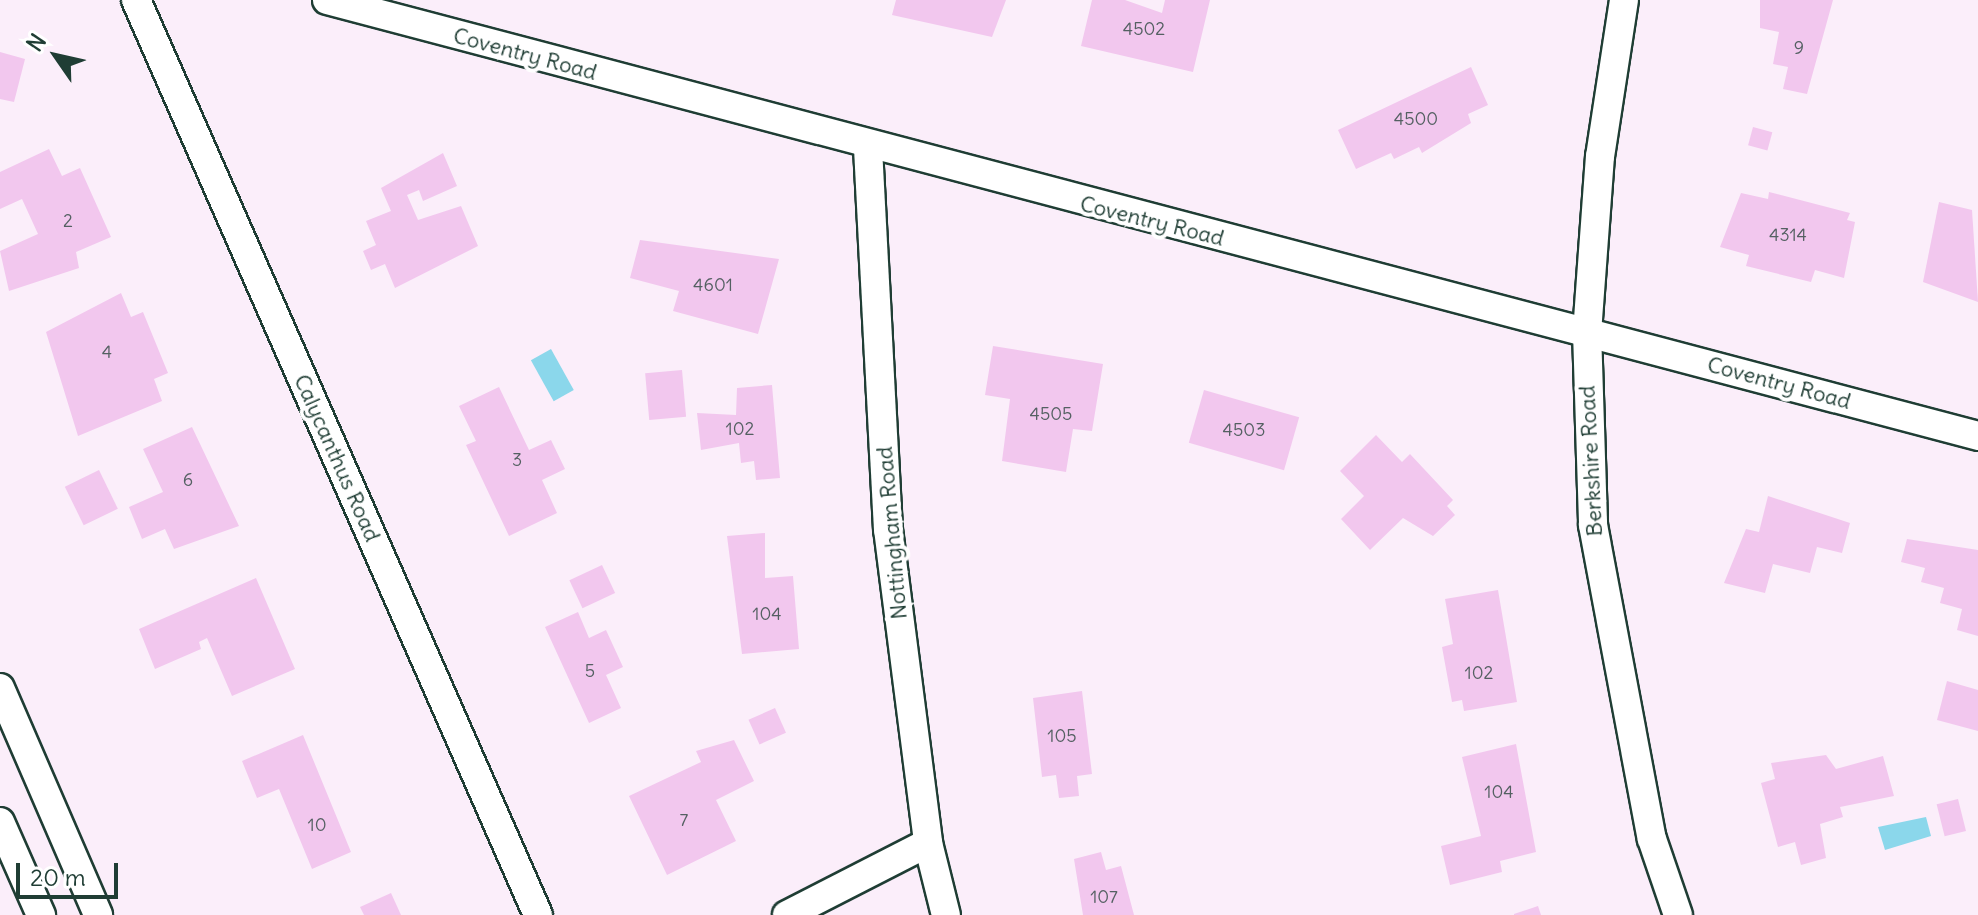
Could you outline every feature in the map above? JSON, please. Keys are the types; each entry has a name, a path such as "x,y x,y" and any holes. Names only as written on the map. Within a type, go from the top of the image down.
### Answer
{"street":[{"name":"Calycanthus Road","path":"136,0 538,915"},
{"name":"Coventry Road","path":"327,0 868,148 1587,331 1978,436"},
{"name":"Berkshire Road","path":"1624,0 1600,156 1587,331 1598,574 1652,839 1678,915"},
{"name":"Nottingham Road","path":"868,148 888,529 928,843 946,915"},
{"path":"0,688 98,915"},
{"path":"2,834 41,915"},
{"path":"787,915 928,843"}],"water":[{"path":"551,349 574,390 554,401 531,360"},
{"path":"1926,817 1931,836 1885,850 1878,827"}],"building":[{"path":"896,0 1006,0 992,37 892,15"},
{"path":"1092,0 1125,0 1162,13 1165,0 1210,0 1193,72 1081,46"},
{"path":"1760,0 1833,0 1807,94 1783,89 1788,67 1773,64 1779,32 1760,28"},
{"path":"0,52 25,59 14,102 0,99"},
{"path":"1471,67 1488,105 1468,114 1471,123 1422,153 1419,147 1394,159 1391,153 1356,169 1338,130"},
{"path":"1753,127 1772,132 1767,151 1748,145"},
{"path":"49,149 62,176 80,168 111,237 76,252 79,268 9,291 0,251 38,234 22,199 0,209 0,172"},
{"path":"443,153 457,186 423,201 419,190 407,195 418,220 461,206 478,246 395,288 385,264 371,270 363,251 376,245 366,221 391,211 381,188"},
{"path":"1769,192 1850,213 1847,220 1855,222 1844,278 1815,270 1811,282 1746,266 1749,255 1720,247 1741,193 1768,199"},
{"path":"1939,202 1972,210 1978,302 1923,282"},
{"path":"640,240 779,259 758,334 673,311 679,291 630,278"},
{"path":"121,293 131,317 143,312 168,373 154,379 162,401 78,436 46,332"},
{"path":"993,346 1103,364 1092,431 1073,429 1066,472 1002,461 1010,399 985,395"},
{"path":"682,370 686,417 649,420 645,373"},
{"path":"772,385 780,478 756,480 754,461 741,463 739,443 701,450 697,413 736,415 737,388"},
{"path":"499,387 529,450 551,440 565,469 542,480 557,513 509,536 466,445 476,441 459,406"},
{"path":"1204,390 1299,417 1284,470 1189,443"},
{"path":"192,427 239,526 174,549 165,529 142,539 129,507 163,492 143,449"},
{"path":"1376,435 1402,462 1410,454 1453,500 1447,506 1455,515 1433,536 1403,518 1370,550 1341,519 1364,496 1340,471"},
{"path":"99,470 118,509 84,525 65,487"},
{"path":"1768,496 1850,523 1842,553 1817,547 1810,573 1773,564 1765,593 1724,583 1746,529 1759,532"},
{"path":"765,533 765,578 793,576 799,649 742,654 727,536"},
{"path":"1907,539 1978,550 1978,636 1957,630 1962,609 1940,603 1944,588 1921,582 1925,568 1901,562"},
{"path":"602,565 615,593 582,608 569,580"},
{"path":"256,578 295,669 232,696 207,638 199,642 201,649 155,669 139,629"},
{"path":"1498,590 1517,702 1464,711 1462,700 1452,702 1442,647 1453,644 1445,599"},
{"path":"578,612 589,638 606,630 623,667 606,675 621,708 589,723 545,627"},
{"path":"1947,681 1978,690 1978,731 1937,720"},
{"path":"1082,691 1092,774 1077,776 1079,796 1059,798 1056,775 1042,777 1033,698"},
{"path":"775,708 786,733 759,744 749,720"},
{"path":"303,735 351,852 312,869 279,789 257,798 242,761"},
{"path":"734,740 754,781 716,800 736,841 667,875 629,796 701,762 696,751"},
{"path":"1516,744 1536,852 1500,861 1502,872 1450,885 1441,846 1481,836 1462,757"},
{"path":"1826,755 1836,769 1883,756 1894,796 1840,807 1843,817 1820,824 1826,858 1801,865 1795,842 1778,847 1761,783 1775,779 1771,763"},
{"path":"1958,799 1966,831 1945,836 1937,804"},
{"path":"1101,852 1106,870 1121,866 1134,915 1083,915 1074,859"},
{"path":"391,893 401,915 364,915 360,907"},
{"path":"1538,906 1541,915 1514,915 1514,914"}]}
